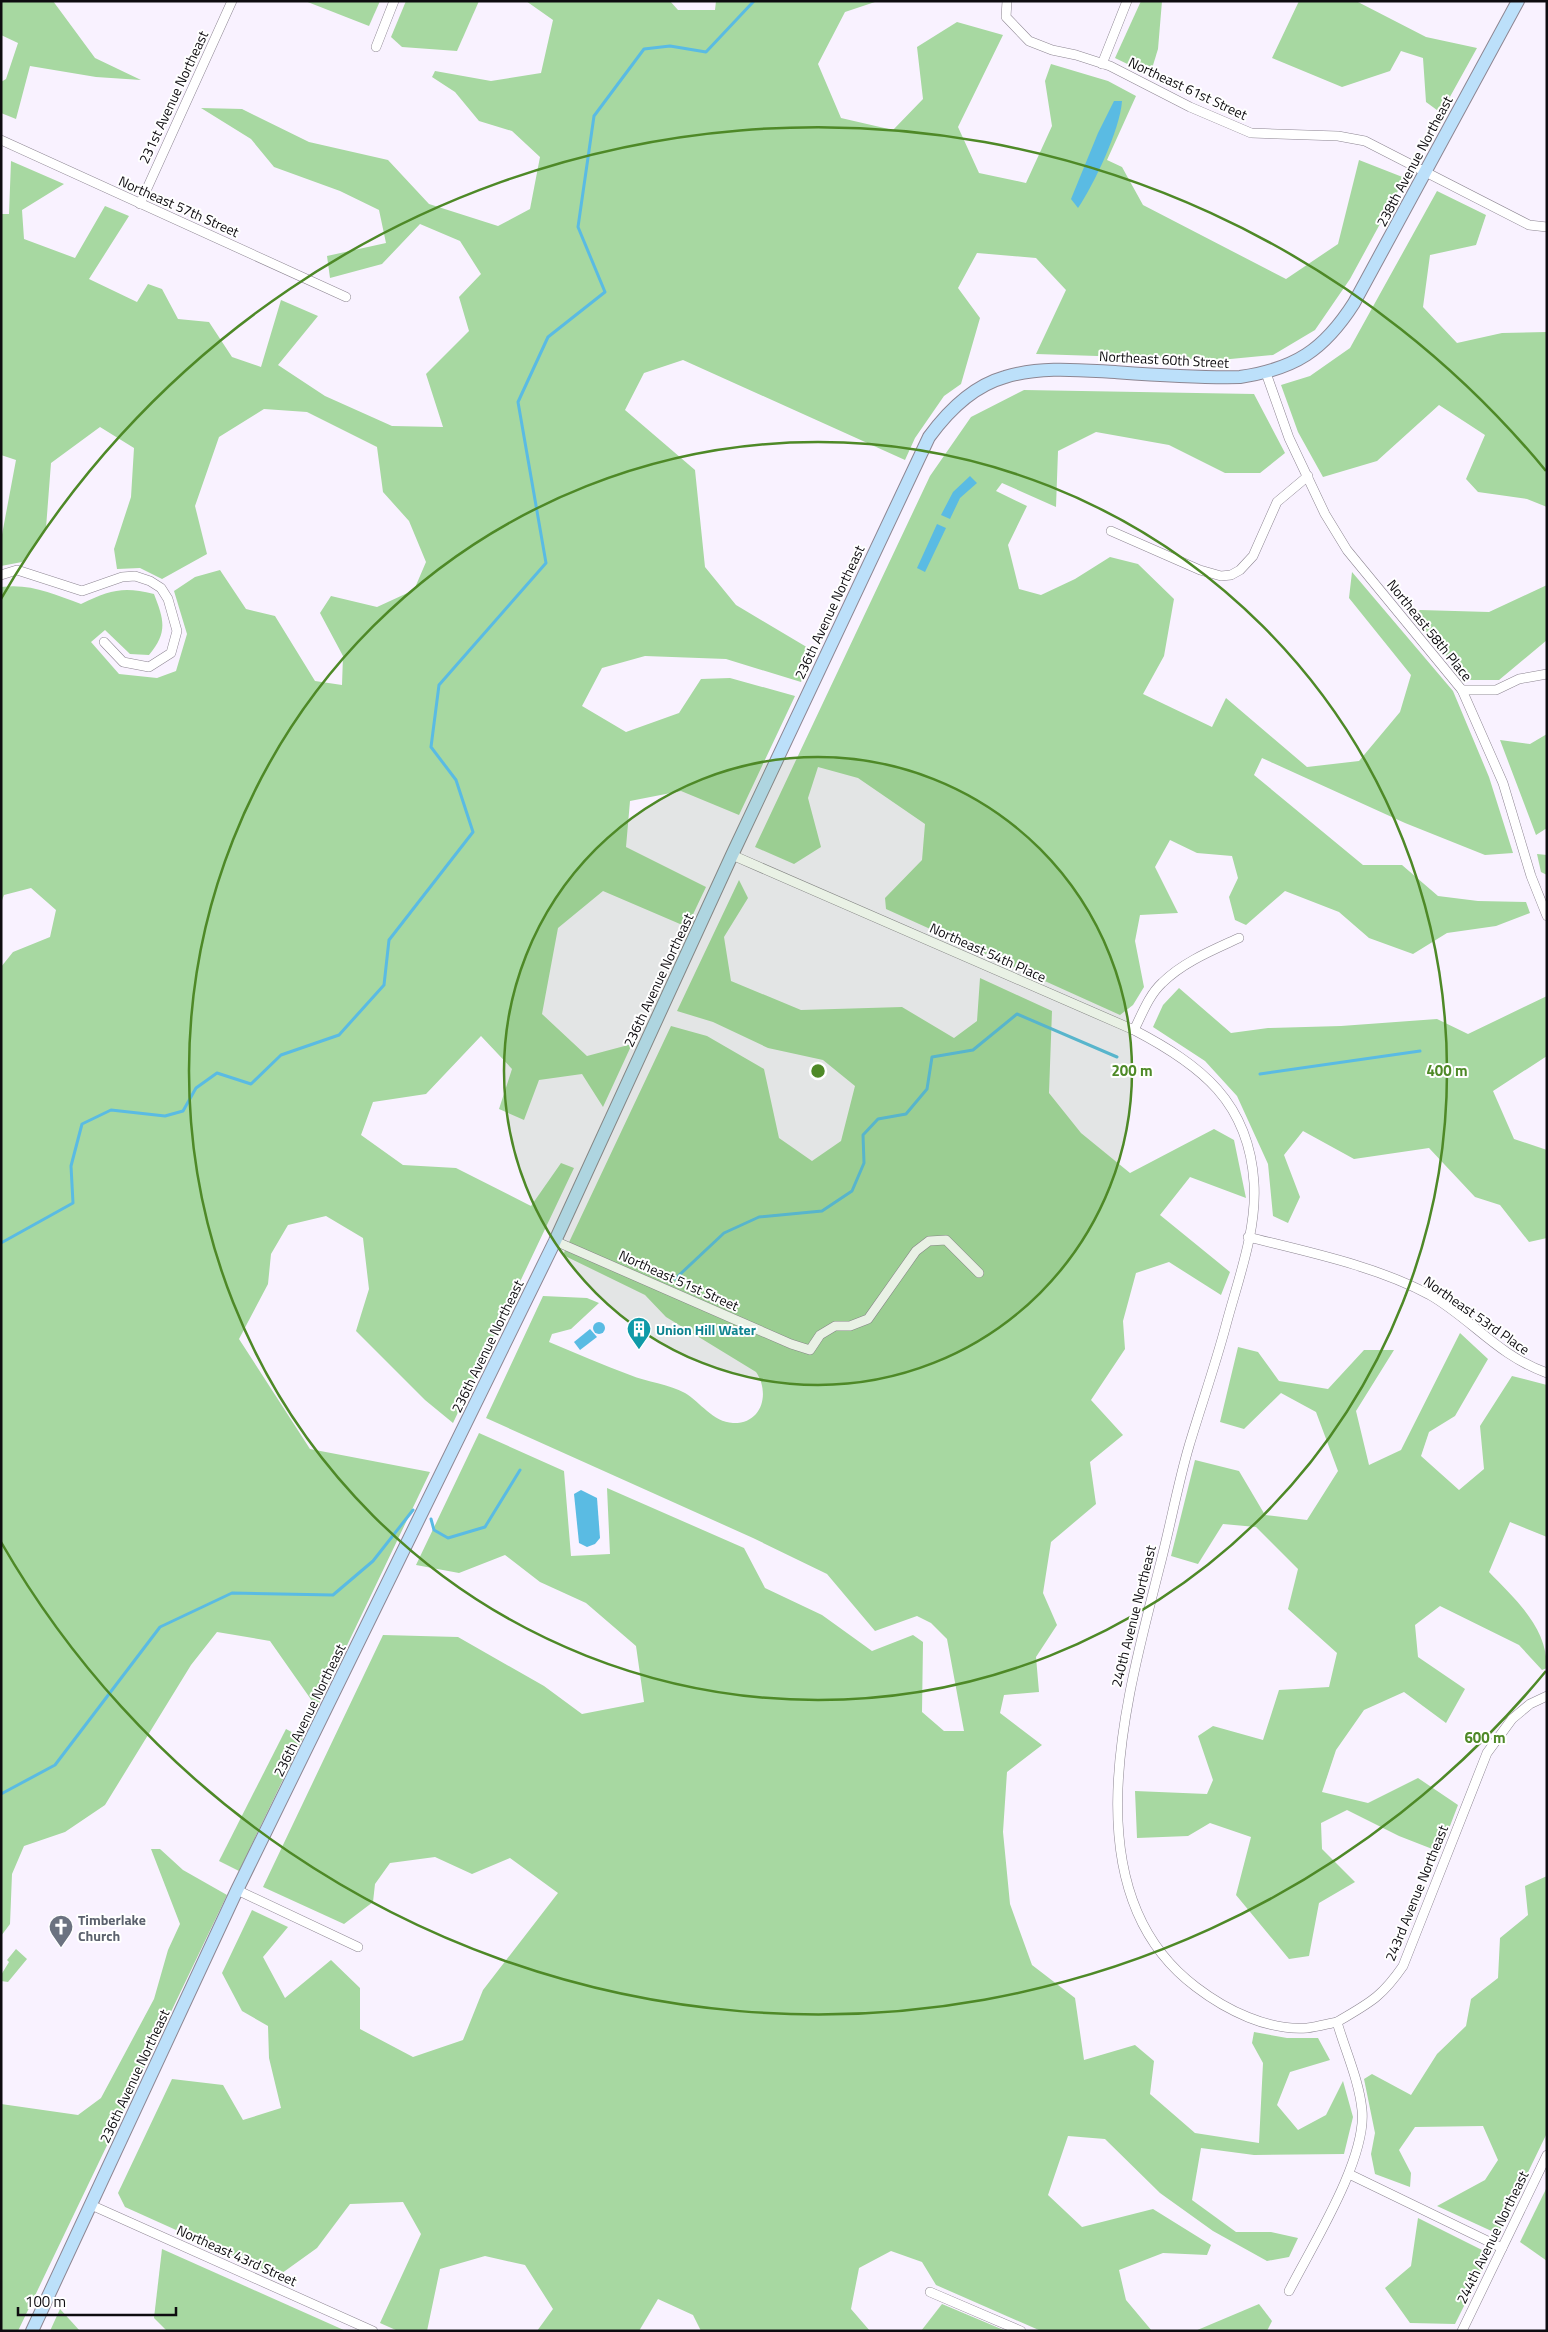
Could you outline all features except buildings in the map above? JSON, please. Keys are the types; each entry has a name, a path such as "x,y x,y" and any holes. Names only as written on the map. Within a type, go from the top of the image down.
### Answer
{"street":[{"name":"231st Avenue Northeast","path":"140,204 232,1"},
{"path":"376,47 394,1"},
{"name":"Northeast 61st Street","path":"1007,1 1006,17 1029,41 1052,50 1076,54 1102,64 1190,107 1251,133 1338,136 1366,141 1528,225 1547,227"},
{"path":"1102,64 1128,1"},
{"name":"238th Avenue Northeast","path":"1334,332 1354,303 1518,1"},
{"name":"Northeast 57th Street","path":"1,140 346,297"},
{"name":"Northeast 60th Street","path":"982,387 1003,377 1040,371 1074,370 1214,377 1240,377 1266,373 1304,358 1334,332"},
{"name":"Northeast 58th Place","path":"1266,373 1280,414 1325,514 1347,550 1462,690 1503,783 1531,876 1547,916"},
{"name":"236th Avenue Northeast","path":"32,2331 237,1890 555,1241 732,855 920,455 939,424 957,405 982,387"},
{"path":"1111,531 1200,570 1221,576 1231,575 1240,570 1253,556 1277,502 1308,476"},
{"path":"1,575 17,570 82,591 122,577 135,576 150,581 161,588 168,599 177,631 171,653 149,668 123,662 104,642"},
{"path":"1462,690 1496,690 1519,679 1547,674"},
{"name":"Northeast 54th Place","path":"732,855 1134,1030 1169,1048 1196,1067 1222,1093"},
{"path":"1134,1030 1147,1004 1162,983 1199,957 1239,938"},
{"name":"240th Avenue Northeast","path":"1222,1093 1237,1118 1249,1154 1254,1183 1253,1211 1215,1365 1189,1448 1132,1676 1122,1730 1118,1818 1124,1869 1135,1911 1147,1937 1161,1955 1188,1981 1231,2010 1264,2022 1287,2027 1307,2028 1337,2022"},
{"name":"Northeast 53rd Place","path":"1248,1237 1396,1279 1431,1296 1508,1355 1526,1366 1547,1373"},
{"name":"Northeast 51st Street","path":"555,1241 791,1344 810,1350 820,1335 835,1326 850,1326 868,1319 916,1251 929,1241 946,1240 979,1273"},
{"name":"243rd Avenue Northeast","path":"1337,2022 1375,2000 1390,1985 1403,1966 1487,1753 1512,1719 1530,1704 1547,1696"},
{"path":"237,1890 358,1947"},
{"path":"1289,2291 1349,2174 1360,2145 1362,2109 1337,2022"},
{"name":"244th Avenue Northeast","path":"1462,2331 1547,2155"},
{"path":"1349,2174 1502,2248"},
{"name":"Northeast 43rd Street","path":"91,2205 373,2331"},
{"path":"930,2292 1021,2331"}],"green space":[{"path":"1,1 53,1 95,58 141,80 96,77 30,66 16,119 1,113 1,82 6,79 18,43 1,35"},
{"path":"305,1 380,1 369,26"},
{"path":"406,1 479,1 457,51 402,47 391,37"},
{"path":"526,1 670,1 678,10 715,10 716,1 878,1 845,12 818,64 841,118 893,130 923,99 917,47 957,22 1003,35 958,127 979,173 1026,183 1052,126 1045,81 1051,64 1108,81 1136,96 1107,160 1122,167 1143,205 1286,279 1338,244 1359,160 1405,178 1350,279 1315,330 1273,355 1220,360 1036,354 1066,290 1036,258 977,253 958,288 980,318 961,384 944,396 915,438 905,460 683,360 644,373 625,410 695,470 705,567 736,605 815,652 801,682 726,659 645,656 602,668 582,706 626,732 679,713 701,679 730,678 795,696 739,815 681,791 630,801 626,847 706,887 687,927 603,891 558,928 542,1014 587,1056 632,1044 603,1107 582,1074 539,1080 524,1120 499,1109 512,1069 481,1036 426,1094 373,1102 361,1135 403,1165 456,1168 531,1206 561,1163 574,1168 453,1423 425,1400 356,1331 369,1289 363,1238 326,1216 288,1225 271,1254 268,1284 239,1339 310,1449 430,1472 317,1708 270,1641 217,1632 191,1665 105,1805 65,1832 24,1846 12,1874 10,1924 1,1936 1,967 13,952 50,937 56,910 31,888 4,895 1,903 1,587 32,588 81,604 100,595 117,591 134,590 154,594 162,619 162,632 149,655 130,654 105,630 91,642 119,674 157,678 176,671 187,634 174,591 195,577 220,570 246,609 275,616 315,681 342,685 343,656 320,613 331,596 377,607 414,590 426,562 409,521 383,492 377,447 307,412 264,409 219,437 195,506 207,554 162,579 140,568 117,569 114,549 131,497 134,448 100,427 51,463 46,528 22,562 1,566 1,540 16,460 1,455 1,214 9,214 11,161 64,184 22,210 24,239 75,258 105,206 129,216 89,279 137,302 148,284 162,289 178,319 209,322 232,357 261,367 281,300 318,316 278,365 325,396 392,426 443,427 426,374 469,331 459,297 481,274 460,241 420,224 382,264 330,278 327,256 386,243 379,210 340,191 274,167 251,139 201,108 242,109 309,142 388,160 429,204 498,226 530,209 540,157 512,131 479,121 455,92 432,77 435,71 491,81 541,73 553,20"},
{"path":"1141,1 1162,1 1158,49 1150,75 1115,58"},
{"path":"1299,1 1356,1 1426,37 1477,48 1441,113 1426,102 1423,58 1401,51 1390,71 1342,87 1272,58"},
{"path":"1437,191 1486,215 1476,245 1430,255 1423,307 1457,343 1502,333 1547,332 1547,507 1527,499 1478,492 1466,479 1485,435 1439,405 1377,461 1323,477 1298,432 1281,385 1310,376 1350,348"},
{"path":"1024,390 1254,394 1285,453 1260,473 1225,473 1169,445 1096,432 1058,451 1056,507 1002,483 996,491 1027,506 1008,545 1019,589 1041,595 1075,579 1110,557 1138,564 1174,599 1164,656 1143,694 1212,727 1226,698 1307,767 1359,761 1400,712 1411,675 1349,598 1352,572 1453,691 1489,777 1513,853 1485,855 1405,823 1262,758 1254,775 1363,865 1402,865 1438,896 1478,901 1526,902 1530,913 1496,926 1447,933 1413,954 1369,938 1339,912 1285,891 1246,925 1235,920 1229,897 1238,878 1232,856 1197,853 1170,840 1155,867 1178,913 1140,915 1135,941 1144,987 1133,1005 1120,1015 886,909 885,898 922,860 925,824 858,778 818,767 808,798 821,847 794,864 755,847 930,476 971,417"},
{"path":"1547,585 1547,640 1499,680 1467,680 1412,616 1420,610 1489,612"},
{"path":"1547,734 1547,828 1536,835 1500,740 1530,744"},
{"path":"1537,854 1547,855 1547,875 1541,872"},
{"path":"739,880 748,898 724,937 731,981 801,1010 902,1007 954,1038 977,1021 980,978 1052,1011 1049,1093 1081,1133 1130,1173 1214,1129 1234,1140 1246,1198 1190,1177 1160,1215 1230,1272 1221,1295 1169,1262 1136,1273 1123,1321 1125,1349 1091,1400 1123,1435 1090,1462 1096,1504 1051,1542 1043,1593 1057,1625 1036,1657 1039,1692 1004,1695 1000,1713 1042,1745 1007,1772 1003,1832 1010,1904 1032,1965 1075,1998 1084,2060 1135,2045 1154,2061 1150,2094 1195,2133 1259,2143 1263,2063 1252,2043 1254,2032 1287,2038 1318,2038 1330,2060 1290,2072 1277,2105 1298,2130 1326,2115 1343,2081 1353,2117 1344,2154 1254,2155 1201,2148 1192,2200 1236,2232 1271,2232 1298,2238 1289,2257 1267,2261 1213,2231 1160,2193 1105,2139 1068,2136 1048,2195 1082,2227 1153,2209 1211,2245 1207,2255 1163,2253 1119,2270 1126,2300 1152,2331 1041,2331 936,2285 922,2262 891,2251 859,2268 851,2309 870,2331 701,2331 693,2315 658,2299 639,2331 537,2331 553,2309 525,2265 485,2256 440,2269 427,2331 398,2331 380,2323 421,2234 403,2202 350,2204 317,2248 278,2276 125,2207 118,2193 172,2079 223,2085 243,2120 281,2108 269,2058 268,2026 242,2011 222,1973 252,1910 288,1927 263,1957 285,1998 331,1960 360,1988 360,2029 413,2057 463,2040 483,1990 558,1893 510,1858 472,1874 435,1857 390,1863 375,1884 373,1902 344,1924 263,1887 383,1635 458,1637 544,1686 582,1714 644,1702 636,1646 586,1603 540,1582 505,1555 459,1573 416,1565 479,1433 564,1471 571,1556 610,1554 607,1488 744,1548 765,1588 822,1615 872,1651 913,1635 923,1642 922,1712 944,1731 964,1731 947,1639 931,1623 917,1616 875,1631 827,1574 753,1538 486,1418 543,1296 587,1298 599,1303 571,1329 552,1334 549,1342 630,1375 679,1390 713,1415 726,1422 743,1422 757,1413 761,1405 763,1389 756,1372 666,1317 645,1295 563,1255 671,1026 707,1036 764,1069 779,1138 812,1161 841,1141 855,1086 823,1060 768,1048 713,1022 677,1011"},
{"path":"1179,988 1231,1033 1268,1028 1341,1026 1437,1019 1468,1034 1547,996 1547,1056 1493,1091 1514,1139 1547,1150 1547,1238 1529,1242 1500,1205 1475,1197 1429,1148 1354,1159 1303,1131 1284,1155 1300,1197 1288,1223 1273,1216 1268,1164 1237,1096 1205,1061 1153,1027 1163,1005"},
{"path":"1460,1333 1488,1359 1455,1416 1429,1432 1421,1456 1459,1490 1484,1469 1480,1426 1512,1376 1547,1385 1547,1537 1510,1522 1489,1572 1519,1604 1536,1627 1546,1653 1547,1668 1542,1670 1519,1645 1440,1606 1415,1625 1418,1657 1465,1689 1446,1723 1404,1692 1364,1710 1336,1750 1322,1792 1368,1803 1418,1778 1458,1805 1440,1852 1399,1836 1347,1810 1321,1823 1322,1849 1355,1882 1319,1903 1309,1956 1289,1959 1236,1895 1251,1837 1210,1823 1188,1836 1137,1838 1135,1791 1207,1794 1213,1780 1198,1736 1213,1726 1263,1740 1279,1690 1329,1687 1337,1653 1288,1609 1298,1569 1256,1527 1223,1524 1198,1564 1171,1556 1195,1460 1239,1471 1265,1515 1307,1520 1338,1471 1316,1412 1281,1393 1244,1429 1220,1422 1238,1347 1258,1352 1279,1381 1328,1389 1364,1350 1394,1350 1356,1411 1369,1465 1401,1450"},
{"path":"286,1729 303,1738 239,1871 219,1861"},
{"path":"151,1849 160,1849 183,1870 227,1895 18,2331 1,2331 1,2104 78,2115 101,2098 154,1999 168,1950 180,1924"},
{"path":"1547,1876 1547,2133 1498,2234 1437,2206 1485,2180 1498,2160 1483,2126 1415,2127 1399,2150 1411,2173 1410,2187 1375,2174 1371,2154 1375,2133 1364,2079 1372,2074 1411,2095 1437,2054 1466,2026 1471,1999 1498,1978 1500,1938 1528,1915 1525,1886"},
{"path":"16,1949 27,1959 8,1982 1,1981 1,1975 9,1962 7,1960"},
{"path":"1547,2187 1547,2261 1520,2242"},
{"path":"1418,2218 1490,2254 1455,2324 1410,2323 1385,2288 1411,2266"},
{"path":"162,2249 346,2331 167,2331 154,2318"},
{"path":"942,2304 1006,2331 921,2331"},
{"path":"1259,2304 1272,2321 1267,2331 1195,2331"},
{"path":"60,2309 80,2331 50,2331"}],"water":[{"path":"1114,101 1122,101 1117,127 1098,171 1078,208 1071,199 1098,133"},
{"path":"970,476 977,483 960,498 950,519 941,515 953,492"},
{"path":"937,524 946,528 925,572 917,568"},
{"path":"597,1322 601,1322 605,1328 601,1334 597,1334 593,1330 593,1326"},
{"path":"590,1329 597,1337 580,1350 574,1342"},
{"path":"581,1490 597,1498 600,1538 595,1544 587,1547 579,1543 574,1494"}],"waterway":[{"path":"1,1243 73,1203 71,1166 82,1124 111,1110 165,1116 183,1111 196,1088 217,1073 251,1084 281,1055 339,1035 384,985 389,940 473,832 456,780 431,747 439,685 546,563 518,402 548,337 605,292 578,227 594,116 644,49 670,46 706,52 754,1"},
{"path":"675,1279 724,1233 759,1217 822,1211 852,1191 864,1163 863,1135 878,1119 906,1114 927,1089 932,1057 973,1050 1017,1014 1117,1057"},
{"path":"1260,1074 1420,1051"},
{"path":"431,1519 434,1530 448,1538 485,1527 520,1470"},
{"path":"1,1794 55,1765 160,1627 232,1593 333,1595 373,1561 413,1510"}],"place":[{"name":"Union Hill Water","path":"639,1350"},
{"name":"Timberlake Church","path":"61,1948"}]}
